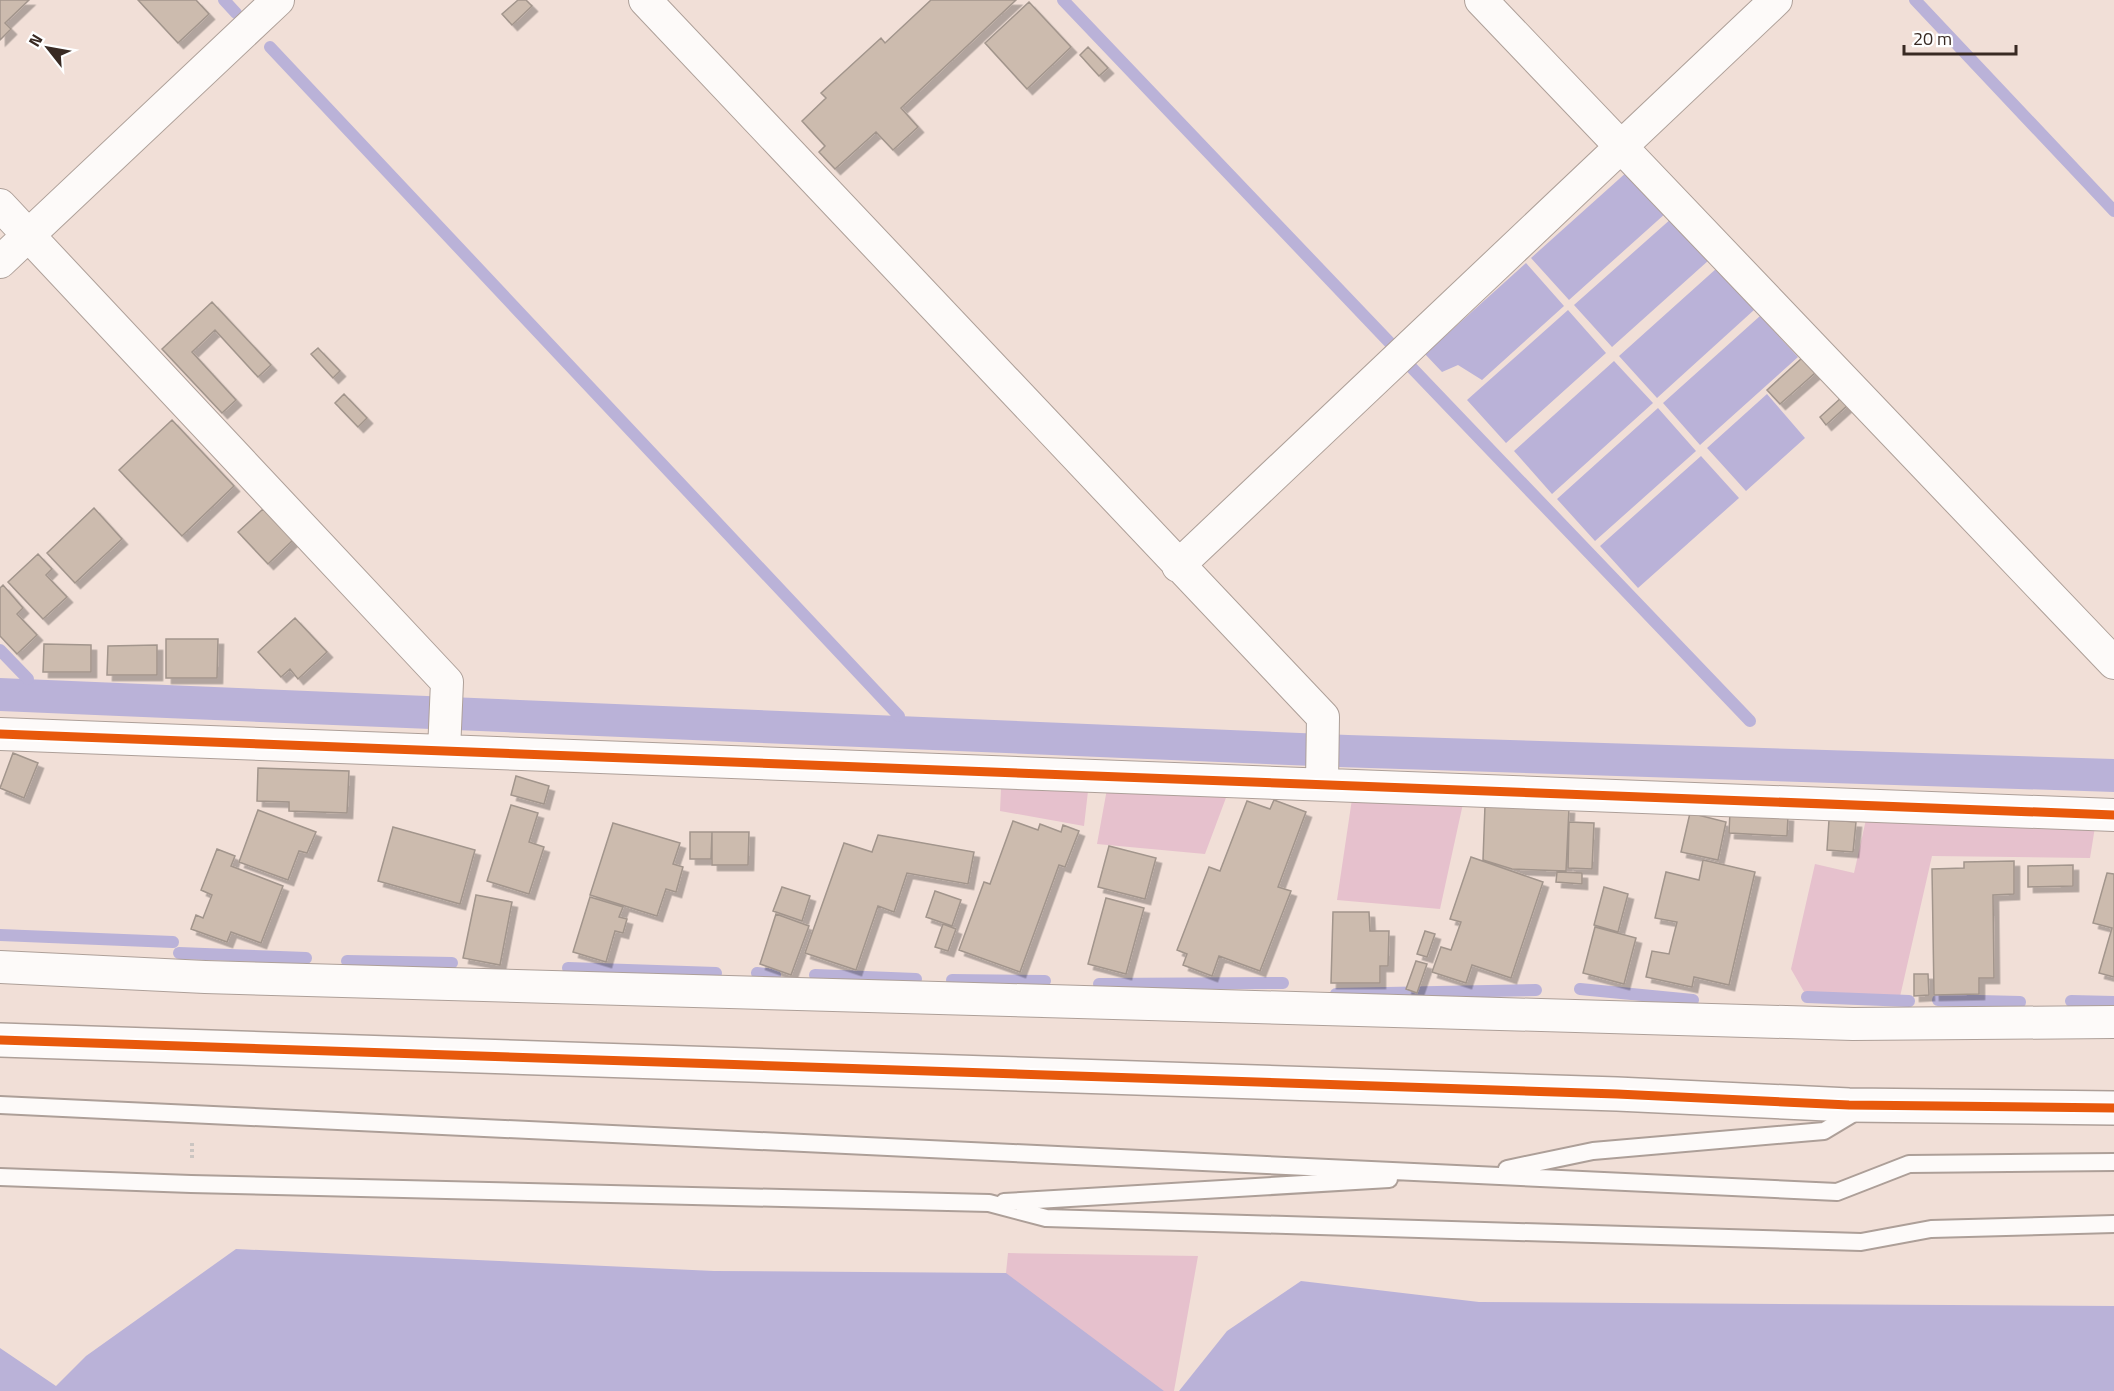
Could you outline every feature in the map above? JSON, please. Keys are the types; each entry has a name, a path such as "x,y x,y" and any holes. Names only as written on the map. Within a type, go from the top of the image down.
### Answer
{"street":[{"path":"0,262 278,0"},
{"path":"645,0 1323,717 1322,777"},
{"path":"1481,0 1622,145 2114,663"},
{"path":"1178,566 1776,0"},
{"path":"0,205 447,682 444,746"},
{"path":"0,734 444,746 1322,777 2114,815"},
{"path":"0,966 216,977 1817,1023 2114,1022"},
{"path":"0,1040 1868,1105 2114,1108"}],"lane":[{"path":"0,1105 1838,1192 1909,1164 2114,1162"},
{"path":"0,1177 191,1184 988,1203 1482,1174 1593,1151 1824,1131 1868,1105"},
{"path":"988,1203 1046,1218 1861,1242 1930,1229 2114,1224"}],"shaded area":[{"path":"1628,171 1666,213 1569,300 1531,258"},
{"path":"1672,218 1709,260 1612,347 1574,305"},
{"path":"1526,263 1564,306 1482,380 1458,365 1442,372 1425,354"},
{"path":"1717,268 1754,310 1657,398 1619,356"},
{"path":"1568,310 1606,353 1506,443 1467,400"},
{"path":"1760,316 1798,357 1700,445 1663,403"},
{"path":"1614,361 1653,403 1552,494 1514,451"},
{"path":"1767,394 1805,438 1746,491 1707,448"},
{"path":"1658,408 1696,451 1595,541 1557,499"},
{"path":"1701,456 1739,498 1638,588 1600,546"},
{"path":"0,678 1348,735 2114,759 2114,792 1338,767 0,711"},
{"path":"1001,789 1088,791 1084,826 1000,811"},
{"path":"1107,789 1227,795 1205,854 1097,844"},
{"path":"1352,799 1464,799 1440,909 1337,900"},
{"path":"1867,815 2095,827 2090,858 1932,856 1899,1001 1807,997 1791,969 1815,864 1854,873"},
{"path":"236,1249 714,1271 1006,1273 1164,1391 0,1391 0,1348 56,1386 86,1356"},
{"path":"1008,1253 1198,1256 1174,1391 674,1391 1006,1273"},
{"path":"1301,1281 1479,1302 2114,1306 2114,1391 1179,1391 1227,1331"}],"building":[{"path":"0,0 29,0 5,23 11,29 0,40"},
{"path":"138,0 196,0 209,14 178,43"},
{"path":"518,0 526,0 532,6 512,25 502,14"},
{"path":"931,0 1016,0 901,108 918,127 893,150 876,132 835,169 819,152 825,146 802,121 826,98 821,93 881,38 885,43"},
{"path":"1029,2 1071,47 1027,89 985,43"},
{"path":"1088,47 1108,68 1099,76 1080,55"},
{"path":"212,302 271,365 258,377 215,330 192,352 236,400 222,413 162,349"},
{"path":"318,348 340,371 333,378 311,354"},
{"path":"1802,358 1815,373 1780,404 1767,390"},
{"path":"344,394 367,418 358,427 335,403"},
{"path":"1842,397 1849,404 1826,425 1820,417"},
{"path":"172,420 234,486 182,536 119,470"},
{"path":"94,508 122,539 75,583 47,553"},
{"path":"263,509 293,540 268,564 238,532"},
{"path":"38,554 52,569 46,575 67,597 43,619 8,582"},
{"path":"3,585 23,608 17,614 37,635 17,654 0,636 0,588"},
{"path":"295,618 327,652 298,679 290,669 281,677 258,652"},
{"path":"166,639 218,639 217,678 166,678"},
{"path":"44,644 91,645 91,672 43,672"},
{"path":"157,645 157,675 107,675 108,646"},
{"path":"13,753 38,763 24,798 0,788"},
{"path":"258,768 349,771 347,813 289,811 289,802 257,801"},
{"path":"516,776 549,786 544,804 511,795"},
{"path":"1274,800 1306,812 1278,887 1291,891 1260,971 1219,956 1212,976 1183,965 1187,954 1177,950 1209,867 1220,871 1247,801 1270,809"},
{"path":"511,805 538,813 529,842 544,847 529,894 487,881"},
{"path":"1485,805 1569,808 1566,871 1512,869 1483,860"},
{"path":"258,810 316,832 307,853 299,851 288,880 239,862"},
{"path":"1730,811 1788,816 1787,836 1729,833"},
{"path":"1690,813 1726,822 1718,860 1681,852"},
{"path":"1829,820 1856,822 1853,852 1827,850"},
{"path":"1013,821 1038,830 1040,824 1061,832 1063,825 1079,831 1065,867 1059,865 1020,972 959,950 984,882 990,884"},
{"path":"1569,822 1594,823 1592,869 1568,868"},
{"path":"613,823 680,843 673,864 683,867 676,892 666,889 657,916 590,895"},
{"path":"393,827 475,850 460,904 378,881"},
{"path":"690,832 712,832 711,859 690,859"},
{"path":"712,832 749,832 748,865 712,865"},
{"path":"878,835 974,852 968,884 907,873 894,912 878,906 856,970 805,953 844,843 872,852"},
{"path":"1109,846 1156,858 1145,899 1098,887"},
{"path":"217,849 235,856 231,866 283,886 261,943 231,932 227,942 191,929 196,915 203,918 212,895 201,890"},
{"path":"1471,857 1543,882 1511,978 1472,965 1466,983 1432,972 1441,947 1451,950 1461,922 1450,919"},
{"path":"1703,860 1755,872 1729,985 1694,977 1692,987 1646,977 1652,951 1669,954 1677,922 1655,918 1666,872 1699,880"},
{"path":"2014,861 2014,894 1993,895 1994,978 1979,978 1979,994 1934,995 1932,869 1964,868 1964,862"},
{"path":"2073,865 2073,886 2028,887 2028,866"},
{"path":"1557,872 1582,873 1582,884 1556,882"},
{"path":"2107,873 2114,874 2114,977 2099,973 2112,928 2093,923"},
{"path":"782,887 810,896 802,921 773,911"},
{"path":"1604,887 1628,894 1618,932 1594,925"},
{"path":"935,891 961,900 952,926 926,917"},
{"path":"476,895 512,902 500,965 463,958"},
{"path":"590,897 623,907 619,917 627,919 623,933 615,931 606,962 573,952"},
{"path":"1106,898 1144,908 1126,974 1088,964"},
{"path":"1333,912 1369,912 1370,931 1389,931 1388,966 1380,966 1380,983 1331,983"},
{"path":"776,914 809,926 791,975 760,964"},
{"path":"943,924 956,929 948,951 935,947"},
{"path":"1595,927 1636,938 1624,984 1583,973"},
{"path":"1425,931 1435,934 1427,957 1417,954"},
{"path":"1416,961 1427,964 1417,993 1406,989"},
{"path":"1914,974 1928,974 1929,995 1914,996"}],"waterway":[{"path":"224,0 236,13"},
{"path":"1063,0 1391,344"},
{"path":"1915,0 2114,211"},
{"path":"270,47 899,716"},
{"path":"1412,368 1750,721"},
{"path":"0,650 28,679"},
{"path":"0,935 173,942"},
{"path":"179,953 306,958"},
{"path":"347,961 452,963"},
{"path":"568,968 716,973"},
{"path":"757,973 775,975"},
{"path":"815,975 916,979"},
{"path":"952,980 1045,981"},
{"path":"1099,984 1283,983"},
{"path":"1580,989 1693,1000"},
{"path":"1336,994 1536,990"},
{"path":"1807,997 1909,1001"},
{"path":"1938,1000 2020,1002"},
{"path":"2071,1001 2114,1002"}],"cycle path":[{"path":"0,734 2114,815"},
{"path":"0,1040 1617,1094 1849,1105 2114,1108"}]}
